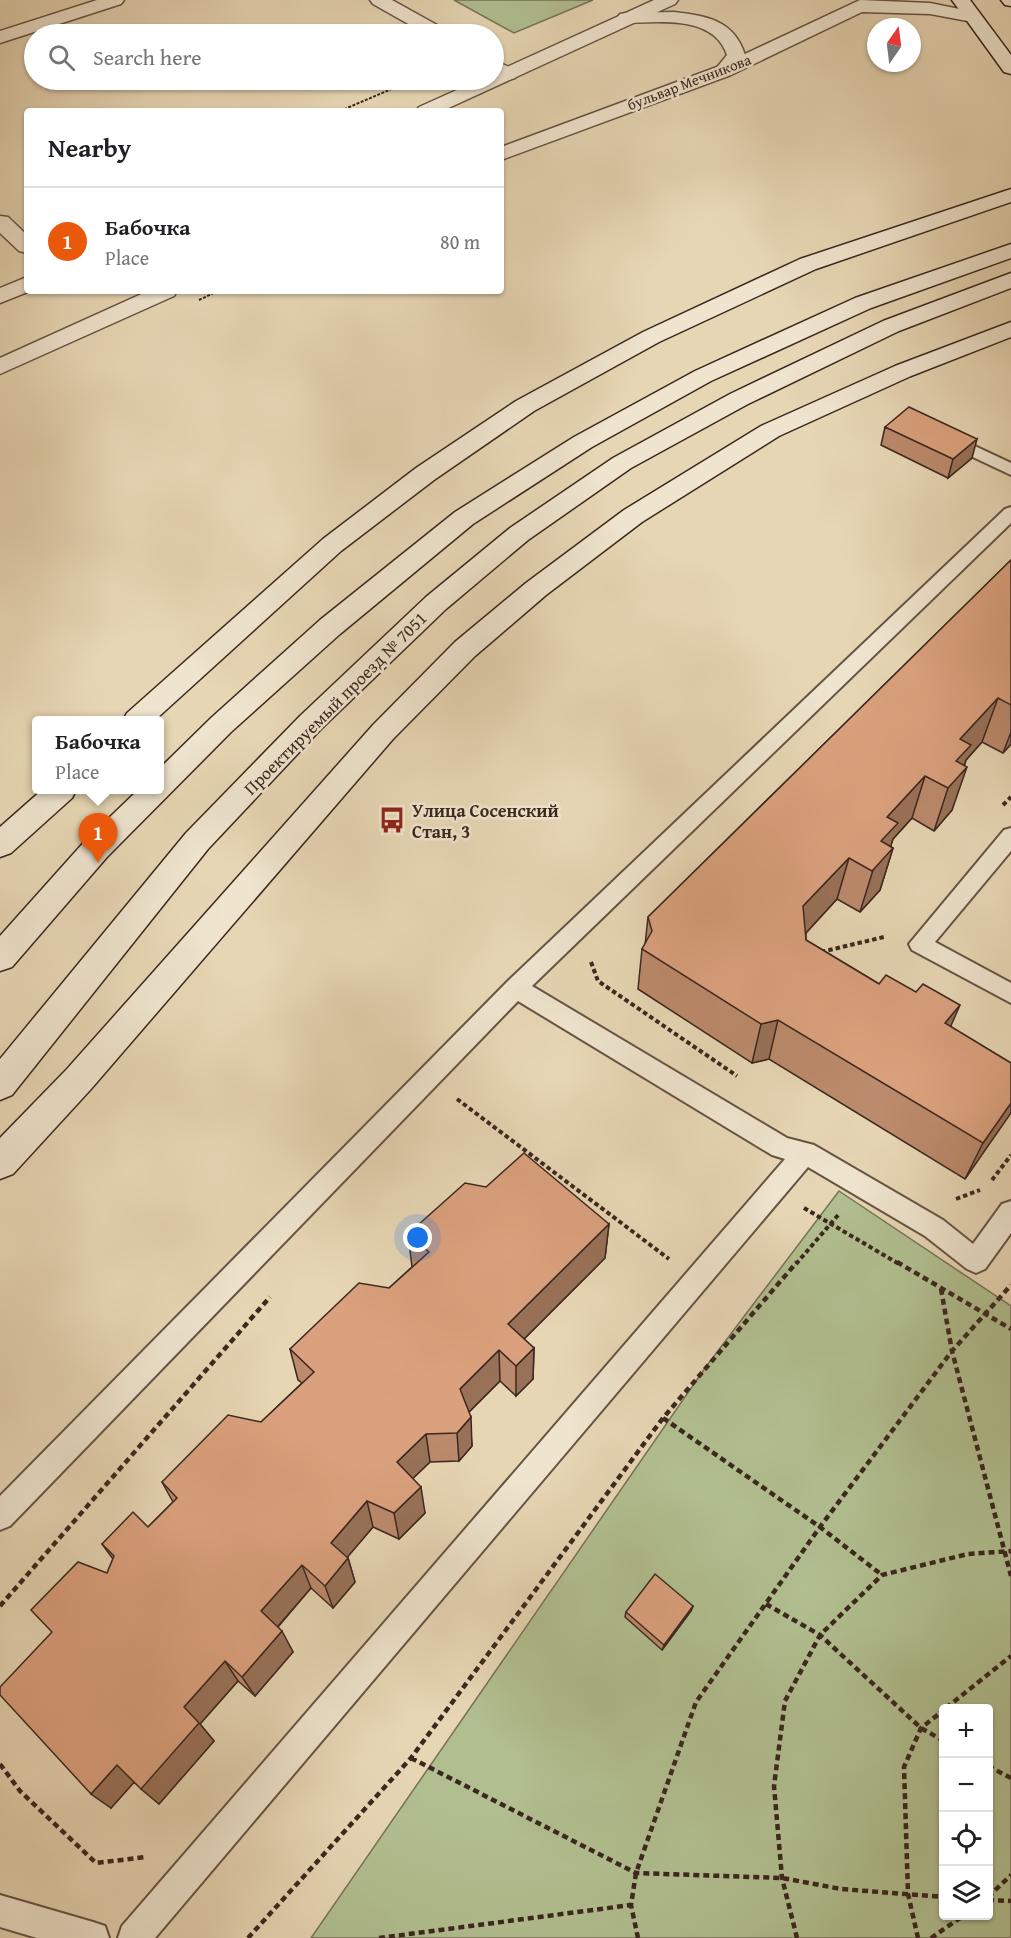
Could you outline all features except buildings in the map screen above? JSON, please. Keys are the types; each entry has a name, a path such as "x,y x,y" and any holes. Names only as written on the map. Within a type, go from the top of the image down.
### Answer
{"main road":[{"path":"40,24 115,0"},
{"path":"379,0 421,24"},
{"path":"961,0 1011,68"},
{"path":"504,69 626,18 656,2"},
{"path":"866,4 930,8 972,16"},
{"name":"бульвар Мечникова","path":"504,153 724,71 866,4"},
{"path":"626,18 681,18 725,31 735,43 736,55 724,71"},
{"path":"0,37 24,29"},
{"path":"431,108 464,90"},
{"path":"141,716 332,545 424,474 525,406 651,337 808,264 1011,195"},
{"path":"0,222 24,243"},
{"path":"164,781 221,725 322,635 465,518 583,442 703,376 863,303 1011,251"},
{"name":"Проектируемый проезд № 7051","path":"0,1085 197,841 310,723 436,603 519,534 622,463 739,399 891,326 1011,280"},
{"path":"0,296 24,285"},
{"path":"0,367 159,294"},
{"path":"0,1163 79,1079 383,732 465,649 536,589 633,516 770,431 903,371 1011,329"},
{"path":"0,845 56,794"},
{"path":"0,958 96,849 151,794"}],"lane":[{"path":"931,430 1011,470"},
{"path":"0,1516 516,988 1011,513"},
{"path":"1011,836 920,944 1011,994"},
{"path":"516,988 781,1148 805,1153 934,1228 976,1261 1011,1212"},
{"path":"134,1938 805,1153"},
{"path":"0,1911 93,1938"}],"path":[{"path":"347,108 390,90"},
{"path":"817,953 884,938"},
{"path":"590,958 598,981 745,1081"},
{"path":"449,1093 672,1261"},
{"path":"947,1202 986,1188 1011,1155"},
{"path":"773,1191 1011,1329"},
{"path":"248,1938 411,1758 663,1418 842,1210"},
{"path":"638,1938 631,1905 636,1873 696,1702 820,1527 952,1351 1011,1285"},
{"path":"941,1289 952,1351 1011,1576"},
{"path":"0,1606 276,1291"},
{"path":"663,1418 820,1527 882,1575"},
{"path":"797,1938 782,1878 774,1786 785,1701 820,1635 882,1575 968,1554 1011,1551"},
{"path":"766,1604 820,1635 921,1728 939,1738"},
{"path":"951,1704 1011,1656"},
{"path":"918,1938 908,1894 904,1767 921,1728 939,1714"},
{"path":"411,1758 636,1873 782,1878 841,1889 939,1897"},
{"path":"993,1769 1011,1778"},
{"path":"993,1894 1011,1875"},
{"path":"993,1899 1011,1901"},
{"path":"379,1938 631,1905"},
{"path":"931,1938 957,1920"}],"green space":[{"path":"454,0 593,0 514,33 504,28 504,24 498,24"},
{"path":"839,1191 1011,1306 1011,1938 311,1938 705,1368"}],"place":[{"name":"Улица Сосенский Стан, 3","path":"392,820"},
{"name":"Бабочка","path":"98,863"}]}
